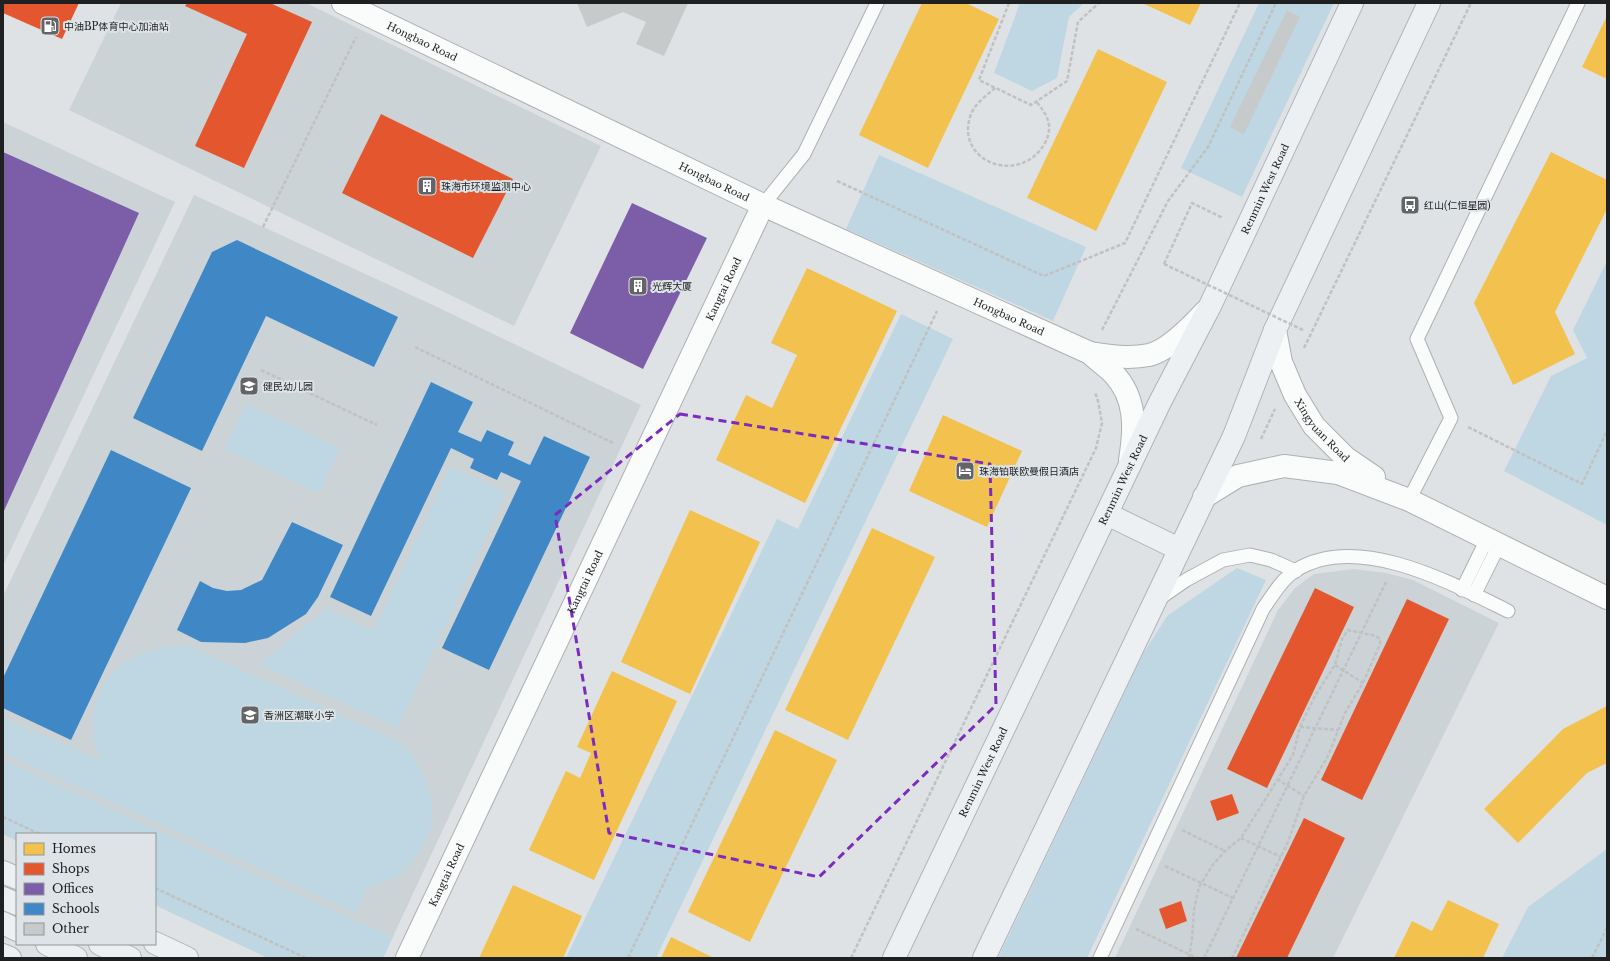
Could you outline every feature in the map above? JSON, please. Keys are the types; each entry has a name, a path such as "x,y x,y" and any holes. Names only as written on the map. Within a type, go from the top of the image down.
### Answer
{"main road":[{"name":"Renmin West Road","path":"894,958 1160,402 1210,306 1352,3"},
{"path":"984,958 1234,436 1275,330 1429,3"},
{"path":"1107,514 1179,549"},
{"path":"3,872 16,878"},
{"path":"3,898 16,904"},
{"path":"3,923 16,930"},
{"path":"156,943 187,958"},
{"path":"49,945 76,958"},
{"path":"102,945 130,958"},
{"path":"3,955 10,958"}],"street":[{"name":"Hongbao Road","path":"343,3 763,205 1090,353 1119,357 1150,355 1172,343 1192,326 1210,306"},
{"name":"Kangtai Road","path":"407,958 763,205"},
{"name":"Xingyuan Road","path":"1275,330 1281,362 1295,395 1314,426 1346,458 1409,500"},
{"name":"Hongbao Road","path":"1090,353 1114,374 1127,394 1134,419 1133,439 1128,470"},
{"name":"Xingyuan Road","path":"1204,497 1238,476 1284,466 1338,473 1409,500 1607,598"}],"lane":[{"path":"763,205 804,154 877,3"},
{"path":"1409,500 1451,418 1417,339 1578,3"},
{"path":"1468,592 1493,542"},
{"path":"1155,601 1186,580 1223,560 1250,555 1271,560 1296,571"},
{"path":"1100,958 1263,610 1277,588 1296,571 1321,560 1349,557 1383,560 1420,572 1508,611"}],"path":[{"path":"1008,3 979,80 1031,105 1067,81 1078,22 1099,3"},
{"path":"837,181 1044,276 1125,243 1240,3"},
{"path":"851,958 1096,448 1102,423 1098,401 1088,375 1087,362 1090,353 1168,201 1208,147 1276,3"},
{"path":"263,227 367,15"},
{"path":"995,88 979,102 970,116 968,130 971,144 979,155 993,164 1010,167 1025,163 1039,153 1046,140 1049,126 1046,114 1036,101"},
{"path":"1246,229 1192,203 1164,264 1303,330"},
{"path":"628,958 948,289"},
{"path":"415,348 613,443"},
{"path":"261,370 377,425"},
{"path":"1451,418 1582,484 1607,431"},
{"path":"1204,958 1394,564"},
{"path":"1190,956 1194,910 1199,887 1212,866 1225,851 1241,838 1293,755 1300,727 1314,696 1335,665 1342,639 1348,630 1376,636 1380,639 1380,644 1362,683 1345,712 1328,756 1304,796 1288,842 1232,958"},
{"path":"1335,665 1362,683"},
{"path":"1300,727 1338,730"},
{"path":"1277,779 1304,796"},
{"path":"3,817 38,833"},
{"path":"1164,822 1225,851"},
{"path":"1241,838 1281,857"},
{"path":"1147,858 1233,898"},
{"path":"156,888 306,958"},
{"path":"1118,921 1197,958"},
{"path":"1592,958 1607,928"}],"highlighted area":[{"path":"680,414 990,464 996,705 819,877 609,833 555,515"}],"shaded area":[{"path":"121,3 306,3 601,146 514,326 69,110"},
{"path":"1020,3 1084,3 1069,17 1057,78 1032,91 994,73"},
{"path":"1259,3 1334,3 1242,197 1181,168"},
{"path":"3,122 175,202 3,566"},
{"path":"879,155 1086,247 1053,321 846,229"},
{"name":"香洲区潮联小学","path":"194,195 435,306 641,405 383,958 268,958 156,905 156,833 16,833 16,840 3,834 3,596"},
{"path":"1607,261 1607,525 1504,471 1551,376 1587,358 1573,330"},
{"path":"901,314 953,339 656,958 566,958 777,519 798,529"},
{"path":"246,404 340,448 319,493 225,449"},
{"path":"450,467 506,493 398,728 259,664 326,609 374,631"},
{"path":"1237,568 1266,580 1087,958 998,958 1143,654 1167,616"},
{"path":"1354,569 1386,573 1413,580 1499,623 1333,958 1115,958 1278,610 1295,588 1314,574"},
{"path":"181,645 196,649 391,738 409,751 414,758 424,777 431,799 433,812 427,838 410,865 397,876 383,883 368,887 357,913 3,753 3,718 102,761 94,741 93,722 96,704 101,689 109,677 128,660 153,650"},
{"path":"3,760 393,937 383,958 268,958 156,905 156,833 16,833 16,840 3,834"},
{"path":"1607,849 1607,958 1502,958 1528,907"}],"building: Homes":[{"path":"922,3 966,3 999,19 928,168 859,135"},
{"path":"1142,3 1201,3 1190,25"},
{"path":"1607,16 1607,79 1582,67"},
{"path":"1098,49 1167,82 1096,231 1027,198"},
{"path":"1551,152 1607,180 1607,209 1555,312 1575,354 1513,385 1474,303"},
{"path":"807,268 897,311 805,503 716,460 746,395 772,408 797,355 771,343"},
{"name":"珠海铂联欧曼假日酒店","path":"943,415 1022,451 987,527 909,491"},
{"path":"690,510 760,542 690,694 621,662"},
{"path":"872,528 935,557 848,740 785,710"},
{"path":"612,671 677,701 594,880 529,850 566,771 580,778 591,753 577,747"},
{"path":"1607,706 1607,763 1587,773 1518,843 1484,809 1563,729"},
{"path":"775,730 837,760 750,942 688,912"},
{"path":"513,885 582,916 563,958 479,958"},
{"path":"1448,900 1499,924 1483,958 1394,958 1412,921 1432,931"},
{"path":"671,937 714,958 661,958"}],"building: Shops":[{"name":"中油BP体育中心加油站","path":"3,3 79,3 62,39 3,13"},
{"path":"187,3 270,3 312,22 244,168 195,146 247,34 185,6"},
{"name":"珠海市环境监测中心","path":"381,114 513,179 473,258 342,193"},
{"path":"4,164 118,216 3,467 3,166"},
{"path":"1315,588 1354,607 1267,788 1227,769"},
{"path":"1407,599 1449,619 1362,800 1321,780"},
{"path":"1232,794 1239,813 1217,821 1210,801"},
{"path":"1304,818 1345,838 1287,958 1236,958"},
{"path":"1181,901 1187,921 1166,929 1159,909"}],"building: Offices":[{"path":"3,152 139,213 3,513"},
{"name":"光辉大厦","path":"632,203 707,238 643,369 570,333"}],"building: Schools":[{"path":"237,240 398,317 374,367 266,316 202,451 133,418 212,252"},
{"path":"431,382 473,402 458,432 481,442 487,430 514,442 508,455 530,465 544,436 590,457 489,670 442,648 521,481 501,472 497,480 470,468 474,459 451,448 371,616 330,597"},
{"path":"111,450 191,488 71,740 3,708 3,678"},
{"path":"292,522 343,545 318,597 306,614 268,638 245,643 201,642 177,630 200,581 213,588 227,591 241,590 262,580"}],"building: Other":[{"path":"577,3 688,3 664,56 636,44 646,22 623,12 587,27"},
{"path":"1287,10 1300,17 1244,134 1230,127"}],"place":[{"name":"中油BP体育中心加油站","path":"50,26"},
{"name":"珠海市环境监测中心","path":"427,186"},
{"name":"红山(仁恒星园)","path":"1410,205"},
{"name":"光辉大厦","path":"638,286"},
{"name":"健民幼儿园","path":"249,386"},
{"name":"珠海铂联欧曼假日酒店","path":"965,471"},
{"name":"香洲区潮联小学","path":"250,715"}]}
